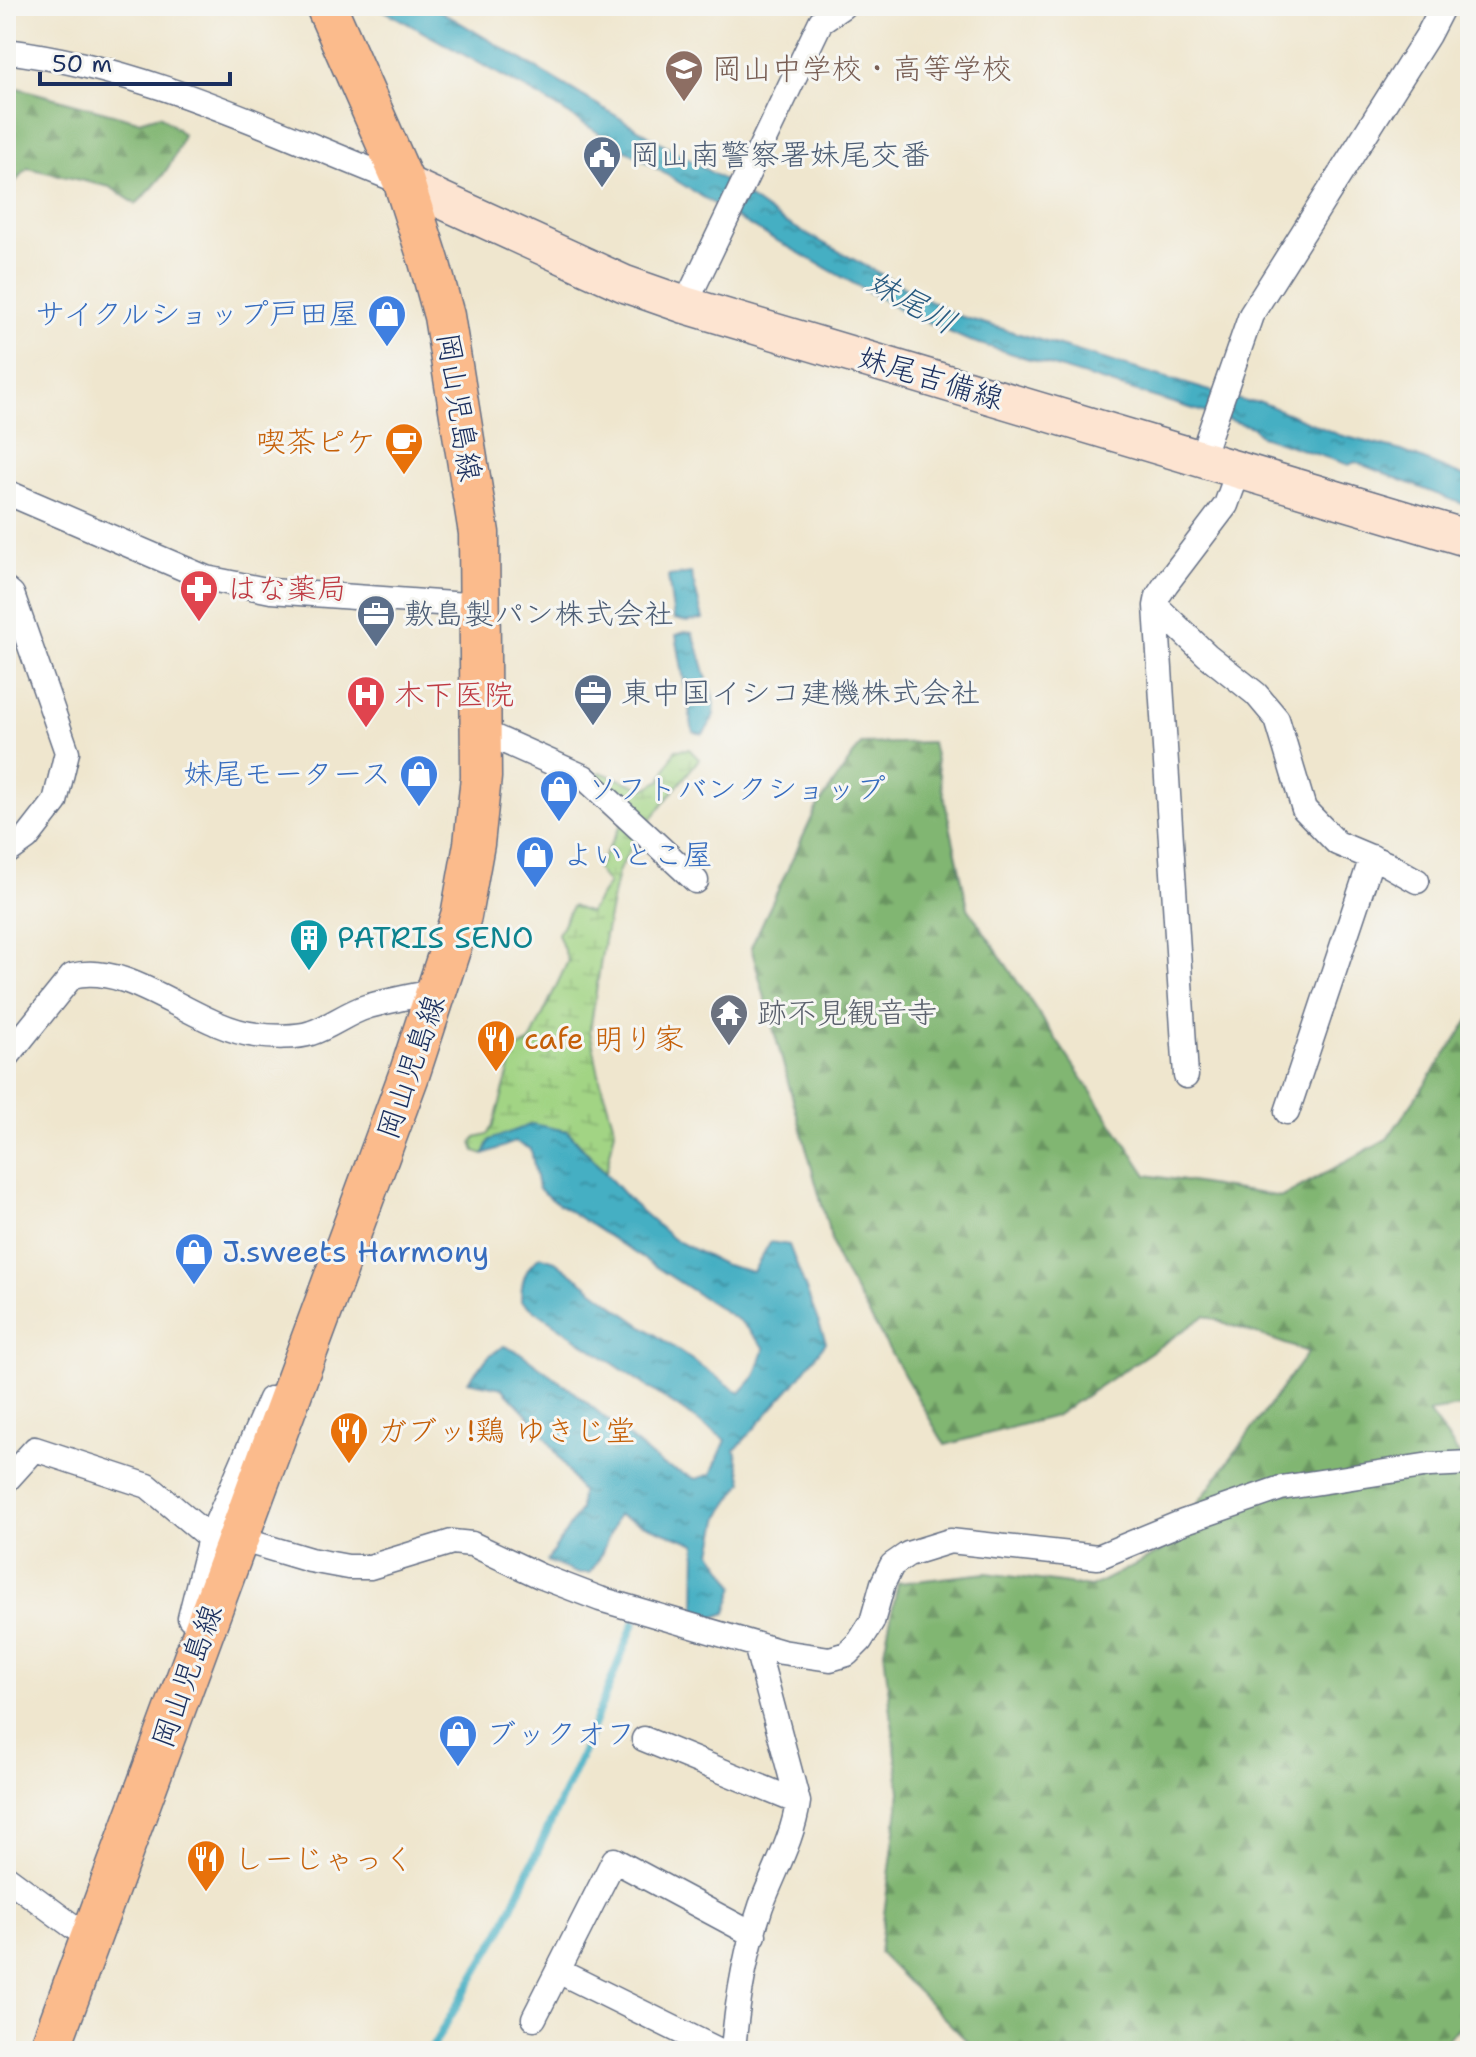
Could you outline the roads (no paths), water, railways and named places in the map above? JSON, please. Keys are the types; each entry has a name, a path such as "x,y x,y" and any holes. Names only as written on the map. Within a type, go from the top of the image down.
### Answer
{"main road":[{"name":"岡山児島線","path":"49,2051 206,1624 224,1539 289,1403 438,991 461,916 474,844 481,777 479,533 444,316 404,183 326,6"},
{"name":"妹尾吉備線","path":"404,183 625,284 685,305 1205,447 1239,469 1470,539"}],"street":[{"path":"685,305 821,21 843,6"},
{"path":"1205,447 1251,315 1428,35 1443,6"},
{"path":"6,51 45,56 125,74 176,90 404,183"},
{"path":"1186,1076 1156,606 1166,584 1226,505 1239,469"},
{"path":"6,492 206,578 271,591 480,606"},
{"path":"1156,606 1207,655 1256,694 1277,719 1304,809 1337,843 1417,881"},
{"path":"6,853 27,838 55,802 67,752 10,610"},
{"path":"481,731 584,777 696,881"},
{"path":"1287,1112 1372,857"},
{"path":"7,1053 72,976 84,973 146,988 201,1019 255,1035 308,1034 364,1007 438,991"},
{"path":"6,1481 35,1449 141,1482 224,1539 348,1567 370,1567 452,1542 472,1544 600,1599 782,1652 830,1659 847,1654 860,1641 872,1622 883,1583 892,1565 908,1554 950,1541 1098,1557 1183,1522 1281,1488 1430,1465 1470,1463"},
{"path":"733,2051 738,1996 761,1908 795,1823 798,1802 756,1645"},
{"path":"644,1739 798,1802"},
{"path":"534,2018 614,1860 754,1935"},
{"path":"6,1877 90,1939"},
{"path":"558,1971 720,2051"}],"water":[{"name":"妹尾川","path":"376,6 432,6 722,179 781,220 956,315 1247,402 1261,402 1339,435 1402,451 1470,479 1470,507 1355,462 1349,465 1261,436 1252,427 967,340 903,311 740,220 542,98"},
{"path":"691,573 703,619 687,622 674,619 668,576"},
{"path":"692,633 714,702 713,717 703,734 693,732 676,635"},
{"path":"532,1124 567,1131 632,1203 673,1239 722,1264 753,1272 770,1242 789,1245 826,1342 794,1384 735,1450 743,1482 720,1516 712,1552 735,1586 726,1613 707,1620 695,1617 696,1544 618,1515 590,1573 576,1573 547,1561 580,1510 581,1492 541,1429 502,1388 468,1381 489,1356 504,1346 522,1354 574,1392 662,1465 696,1479 711,1474 726,1440 521,1301 527,1271 540,1256 555,1261 740,1393 755,1376 765,1348 741,1322 538,1188 531,1149 515,1142 484,1154 490,1140"}],"waterway":[{"path":"430,2051 502,1929 581,1756 634,1623"}],"place":[{"name":"岡山中学校・高等学校","path":"684,103"},
{"name":"岡山南警察署妹尾交番","path":"602,189"},
{"name":"サイクルショップ戸田屋","path":"387,348"},
{"name":"喫茶ピケ","path":"404,476"},
{"name":"はな薬局","path":"199,623"},
{"name":"敷島製パン株式会社","path":"376,648"},
{"name":"東中国イシコ建機株式会社","path":"593,727"},
{"name":"木下医院","path":"366,729"},
{"name":"妹尾モータース","path":"419,808"},
{"name":"ソフトバンクショップ","path":"559,823"},
{"name":"よいとこ屋","path":"535,889"},
{"name":"PATRIS SENO","path":"309,972"},
{"name":"跡不見観音寺","path":"729,1047"},
{"name":"cafe 明り家","path":"496,1073"},
{"name":"J.sweets Harmony","path":"194,1286"},
{"name":"ガブッ!鶏 ゆきじ堂","path":"349,1465"},
{"name":"ブックオフ","path":"458,1768"},
{"name":"しーじゃっく","path":"206,1893"}]}
